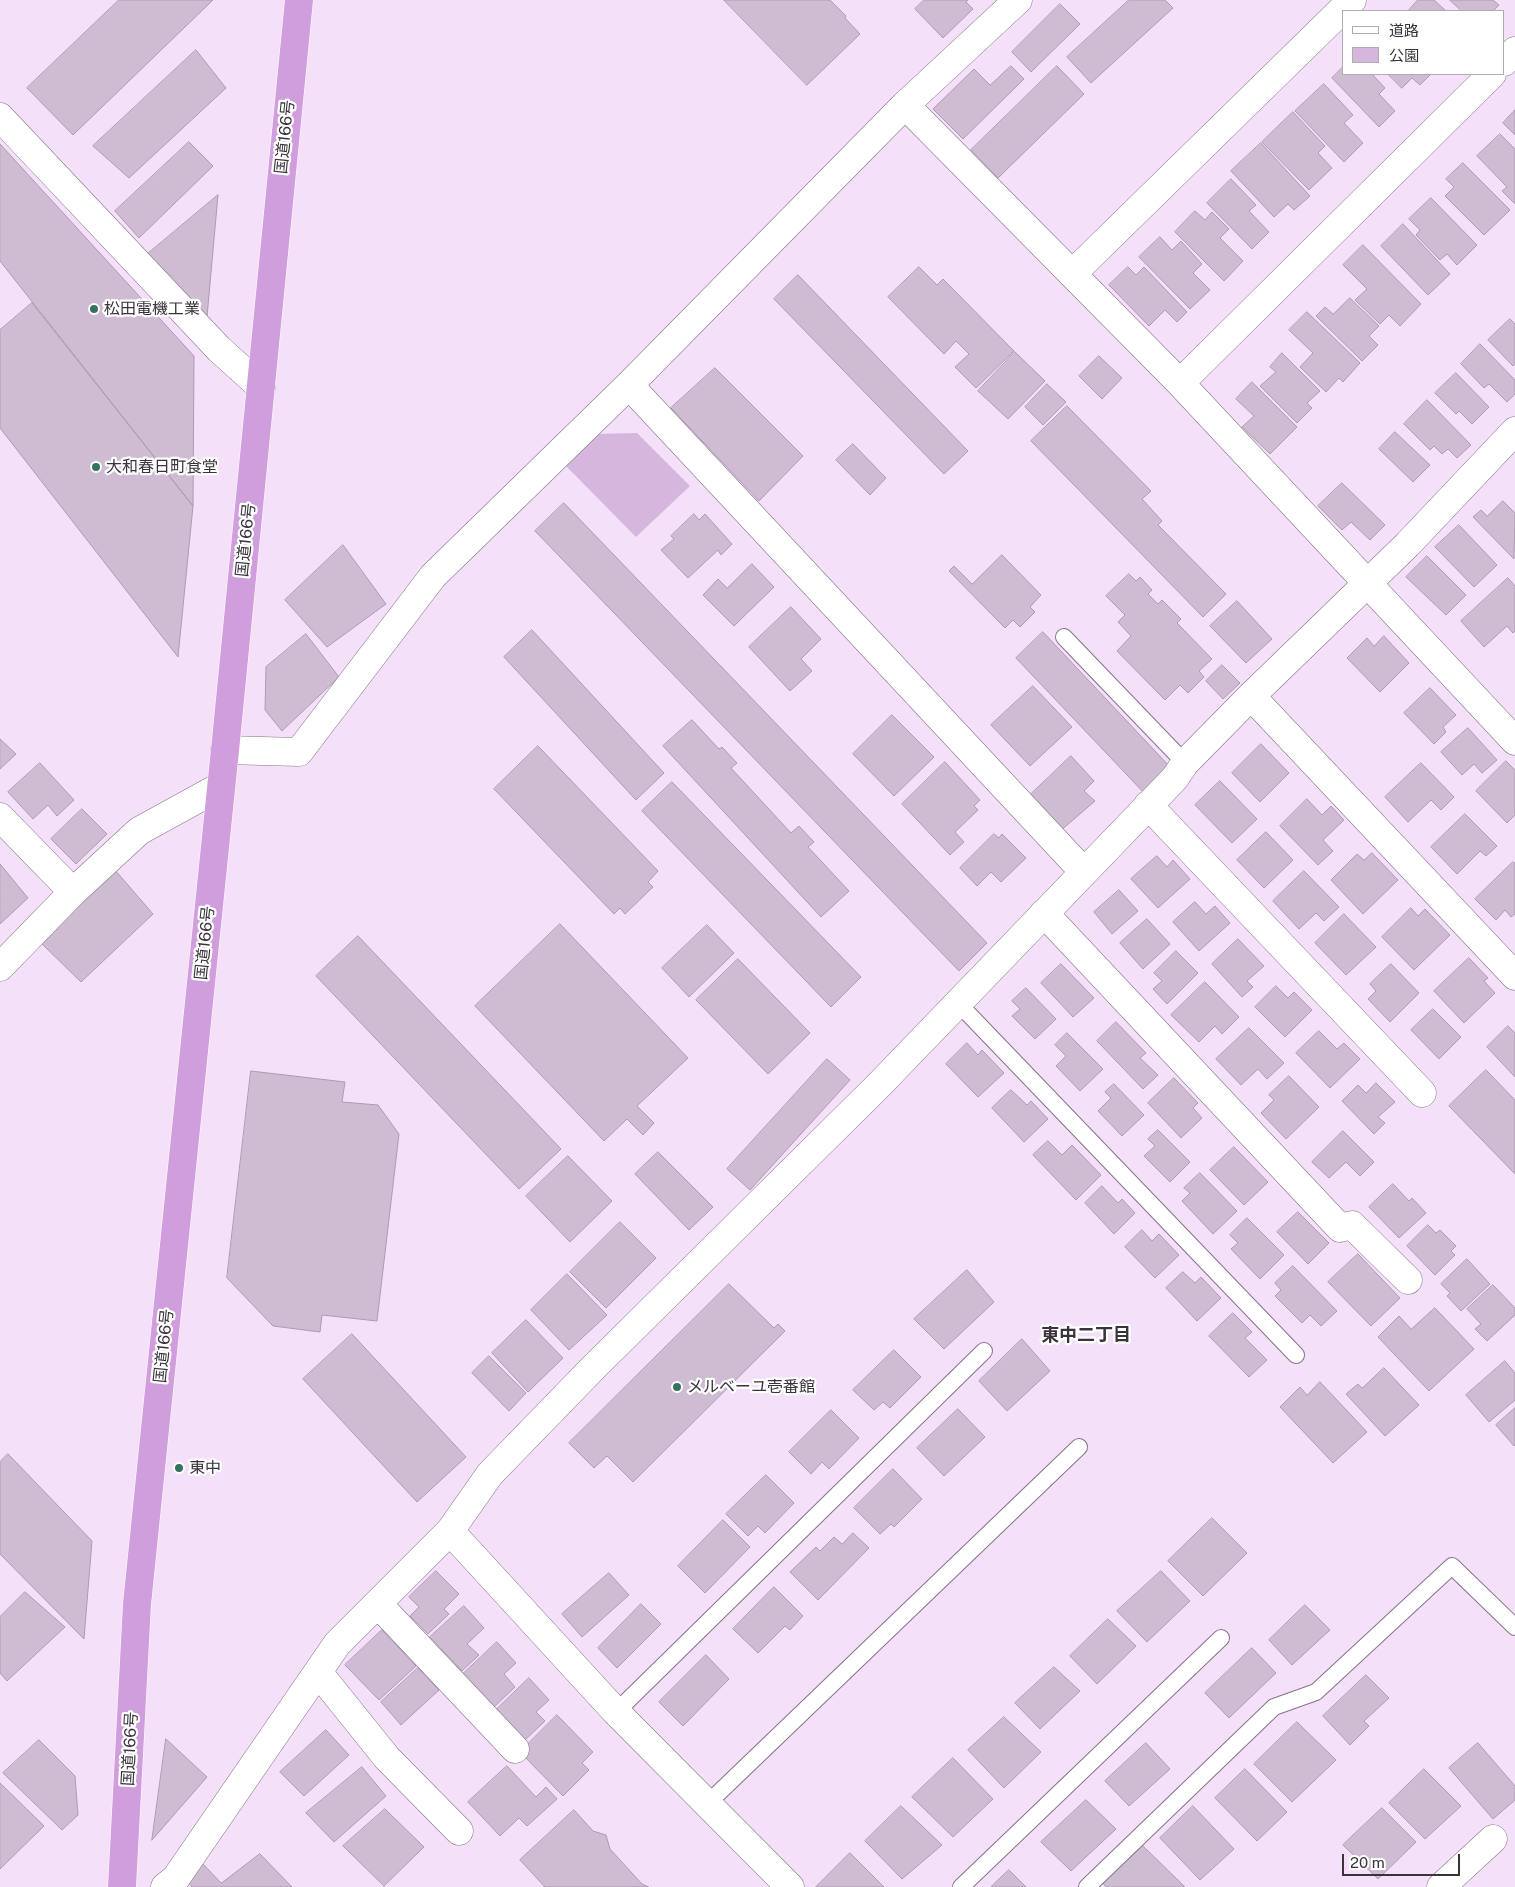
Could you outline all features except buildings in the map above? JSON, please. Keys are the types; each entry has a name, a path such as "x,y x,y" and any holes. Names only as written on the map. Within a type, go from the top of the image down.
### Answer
{"highway":[{"name":"国道166号","path":"122,1887 137,1604 225,750 298,0"}],"street":[{"path":"225,750 299,752 432,576 629,385 905,105 1016,0"},
{"path":"1072,274 1352,0"},
{"path":"1505,61 1515,51"},
{"path":"1180,383 1491,75"},
{"path":"905,105 1180,383 1515,741"},
{"path":"0,116 219,349 261,386"},
{"path":"629,385 1084,872"},
{"path":"165,1887 176,1878 337,1644 450,1531 490,1474 593,1368 879,1085 1176,778 1185,762 1250,696 1511,444"},
{"path":"1250,696 1515,976"},
{"path":"0,967 73,892 139,831 221,786"},
{"path":"1148,805 1422,1093"},
{"path":"0,817 73,892"},
{"path":"1044,913 1340,1228 1352,1225 1408,1280"},
{"path":"450,1531 616,1712 790,1887"},
{"path":"378,1604 515,1749"},
{"path":"318,1672 387,1758 459,1831"},
{"path":"1441,1887 1493,1839"}],"lane":[{"path":"1064,638 1185,762"},
{"path":"958,1003 1296,1354"},
{"path":"616,1712 984,1351"},
{"path":"707,1804 1079,1447"},
{"path":"1087,1887 1274,1707 1316,1692 1452,1566 1515,1627"},
{"path":"961,1887 1221,1638"}],"green space":[{"path":"637,433 690,486 636,537 566,466 595,434"}],"place":[{"name":"松田電機工業","path":"94,309"},
{"name":"大和春日町食堂","path":"96,467"},
{"name":"メルベーユ壱番館","path":"677,1387"},
{"name":"東中","path":"179,1468"}],"district":[{"name":"東中二丁目","path":"1086,1335"}]}
